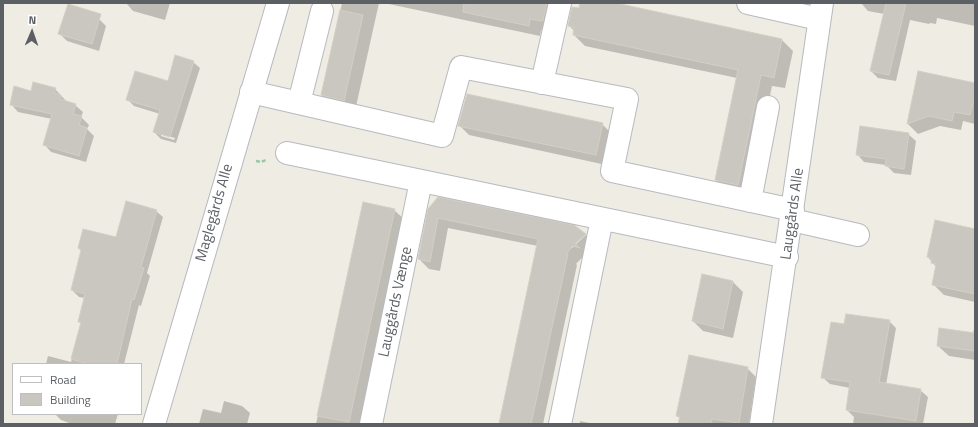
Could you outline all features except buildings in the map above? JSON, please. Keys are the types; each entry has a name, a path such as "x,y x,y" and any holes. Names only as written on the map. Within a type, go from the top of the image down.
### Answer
{"street":[{"name":"Maglegårds Alle","path":"154,424 232,153 278,3"},
{"path":"542,83 560,3"},
{"path":"748,3 821,11"},
{"path":"299,103 322,11"},
{"name":"Lauggårds Alle","path":"761,424 787,257 821,11"},
{"path":"251,92 442,136 461,67 627,99 612,171 750,201 858,235"},
{"path":"750,201 768,107"},
{"path":"287,153 787,257"},
{"name":"Lauggårds Vænge","path":"371,424 422,181"},
{"path":"560,424 602,219"}],"path":[{"path":"232,153 260,162 287,153"}]}
